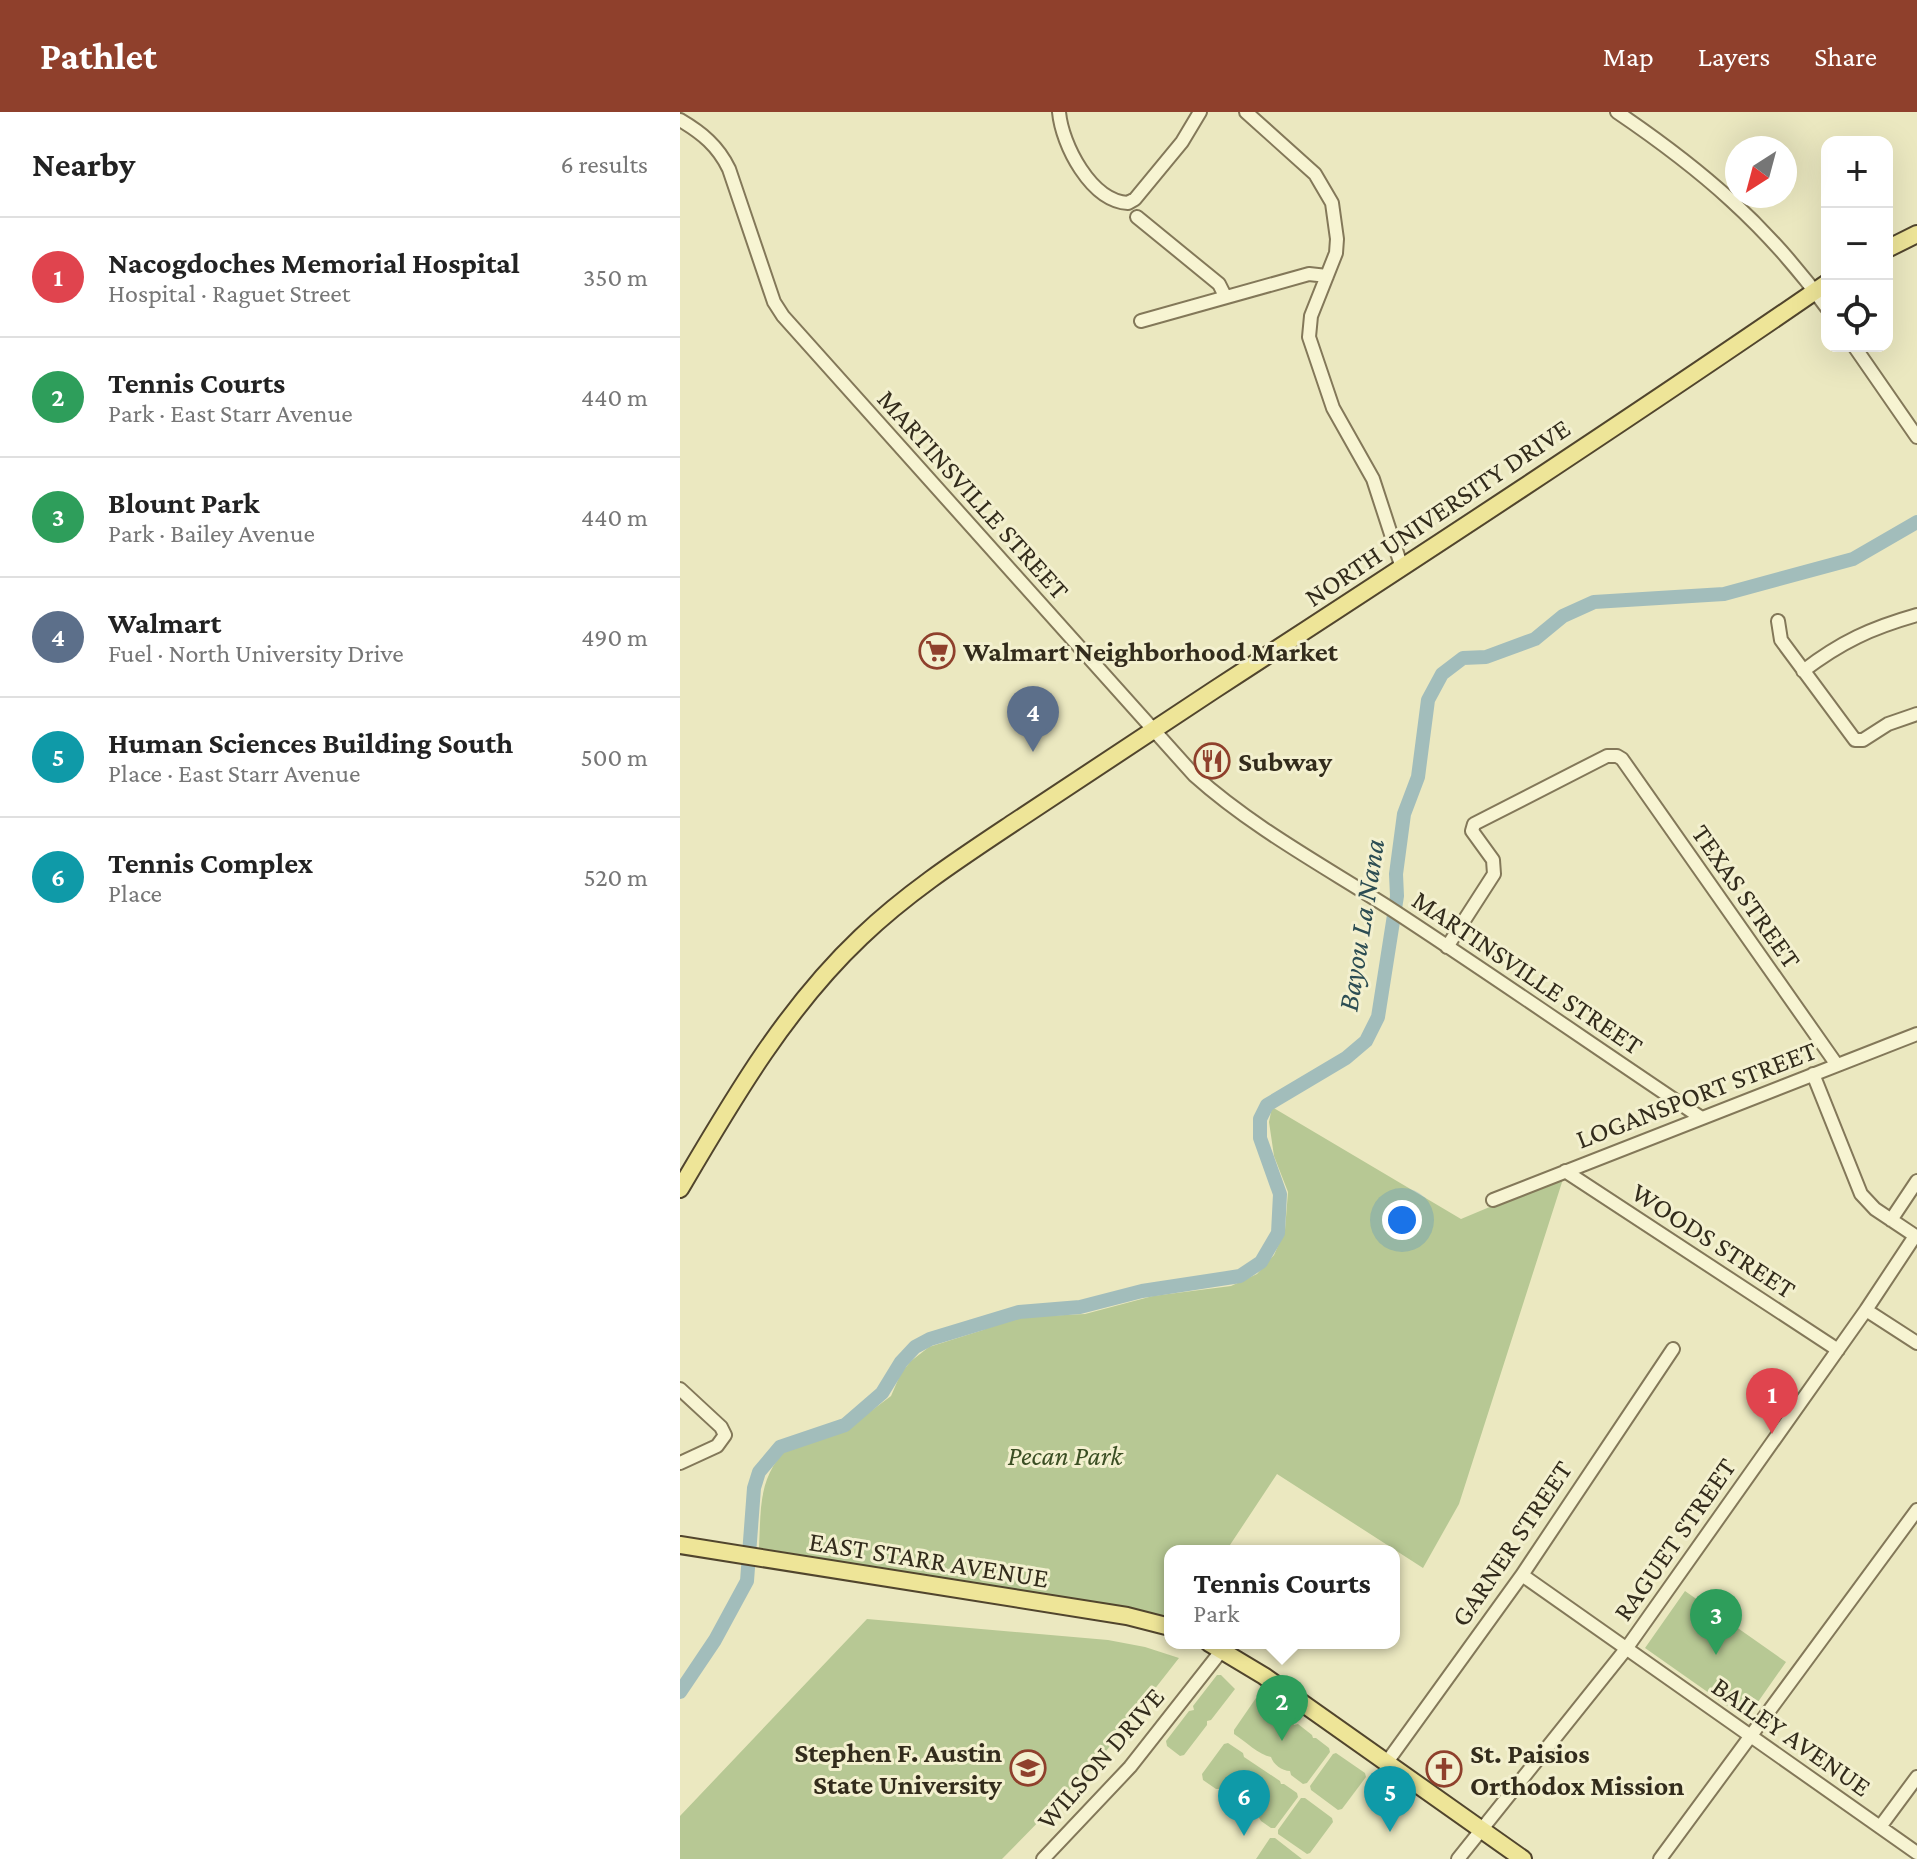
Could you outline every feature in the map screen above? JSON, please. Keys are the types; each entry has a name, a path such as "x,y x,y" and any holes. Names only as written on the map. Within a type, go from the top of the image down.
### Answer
{"main road":[{"path":"1893,246 1917,234"},
{"name":"NORTH UNIVERSITY DRIVE","path":"680,1189 776,1033 860,938 936,875 1821,287"},
{"name":"EAST STARR AVENUE","path":"680,1545 1127,1616 1164,1625"},
{"path":"1220,1649 1262,1674 1523,1859"}],"street":[{"path":"1059,112 1065,142 1080,168 1110,197 1128,203 1135,199 1175,152 1200,112"},
{"path":"1246,112 1307,166 1327,192 1334,213 1337,239 1311,316 1309,337 1333,408 1373,479 1402,568"},
{"path":"1617,112 1715,184 1821,287"},
{"name":"MARTINSVILLE STREET","path":"680,120 703,135 722,154 774,302 783,316 1194,775 1220,799 1700,1117"},
{"path":"1137,217 1219,284 1225,296"},
{"path":"1141,321 1309,274 1327,276"},
{"path":"1858,352 1917,437"},
{"path":"1803,671 1848,639 1883,624 1917,615"},
{"path":"1778,621 1781,640 1855,740 1863,740 1888,724 1917,714"},
{"name":"TEXAS STREET","path":"1447,947 1494,874 1493,860 1472,831 1474,824 1607,756 1617,756 1837,1065"},
{"name":"LOGANSPORT STREET","path":"1493,1200 1917,1034"},
{"path":"1813,1074 1857,1187 1868,1202 1916,1236"},
{"name":"WOODS STREET","path":"1565,1171 1838,1350"},
{"path":"1891,1220 1917,1181"},
{"name":"RAGUET STREET","path":"1458,1859 1626,1649 1916,1236"},
{"path":"1866,1310 1917,1343"},
{"name":"GARNER STREET","path":"1387,1762 1522,1575 1673,1349"},
{"path":"680,1389 724,1430 725,1435 717,1446 680,1463"},
{"path":"1660,1859 1917,1510"},
{"name":"BAILEY AVENUE","path":"1522,1575 1917,1853"},
{"name":"WILSON DRIVE","path":"1043,1859 1130,1767 1213,1649"},
{"path":"1880,1827 1917,1777"}],"green space":[{"name":"Pecan Park","path":"1272,1107 1461,1219 1564,1176 1459,1504 1423,1568 1400,1553 1400,1545 1387,1545 1277,1474 1230,1545 1164,1545 1164,1617 1109,1604 759,1548 763,1494 778,1459 788,1448 847,1429 891,1396 901,1373 929,1347 983,1330 997,1322 1024,1317 1085,1314 1153,1296 1231,1286 1257,1274 1274,1255 1285,1230 1288,1192 1274,1156 1269,1122"},
{"path":"1685,1591 1786,1662 1746,1719 1645,1648"},
{"path":"867,1619 1108,1640 1179,1658 1099,1760 1002,1859 680,1859 680,1816"},
{"path":"1217,1675 1221,1675 1235,1689 1207,1721 1184,1755 1180,1756 1167,1746 1166,1741 1189,1711 1194,1710 1193,1706"},
{"path":"1256,1698 1275,1708 1275,1712 1278,1710 1294,1725 1298,1724 1329,1748 1330,1752 1307,1783 1303,1784 1290,1771 1278,1767 1271,1757 1234,1734"},
{"path":"1228,1743 1297,1793 1298,1797 1275,1828 1246,1811 1221,1789 1203,1780 1202,1774 1224,1744"},
{"path":"1336,1753 1365,1773 1366,1777 1342,1809 1338,1810 1310,1786"},
{"path":"1301,1798 1332,1818 1333,1822 1307,1854 1278,1834"},
{"path":"1270,1838 1275,1838 1302,1859 1256,1859"}],"waterway":[{"name":"Bayou La Nana","path":"680,1692 715,1640 747,1581 754,1488 759,1472 780,1447 845,1425 882,1393 901,1362 915,1347 930,1339 1019,1312 1080,1307 1142,1291 1240,1276 1261,1262 1278,1233 1280,1194 1260,1138 1260,1119 1267,1105 1346,1058 1366,1041 1378,1017 1397,896 1396,874 1404,814 1418,777 1428,700 1442,674 1463,658 1486,657 1535,639 1563,616 1594,602 1724,594 1853,559 1917,522"}],"place":[{"name":"Walmart Neighborhood Market","path":"937,651"},
{"name":"Walmart","path":"1033,752"},
{"name":"Subway","path":"1212,761"},
{"name":"Nacogdoches Memorial Hospital","path":"1772,1434"},
{"name":"Blount Park","path":"1716,1655"},
{"name":"Tennis Courts","path":"1282,1741"},
{"name":"Stephen F. Austin State University","path":"1028,1768"},
{"name":"St. Paisios Orthodox Mission","path":"1444,1769"},
{"name":"Human Sciences Building South","path":"1390,1832"},
{"name":"Tennis Complex","path":"1244,1836"}]}
